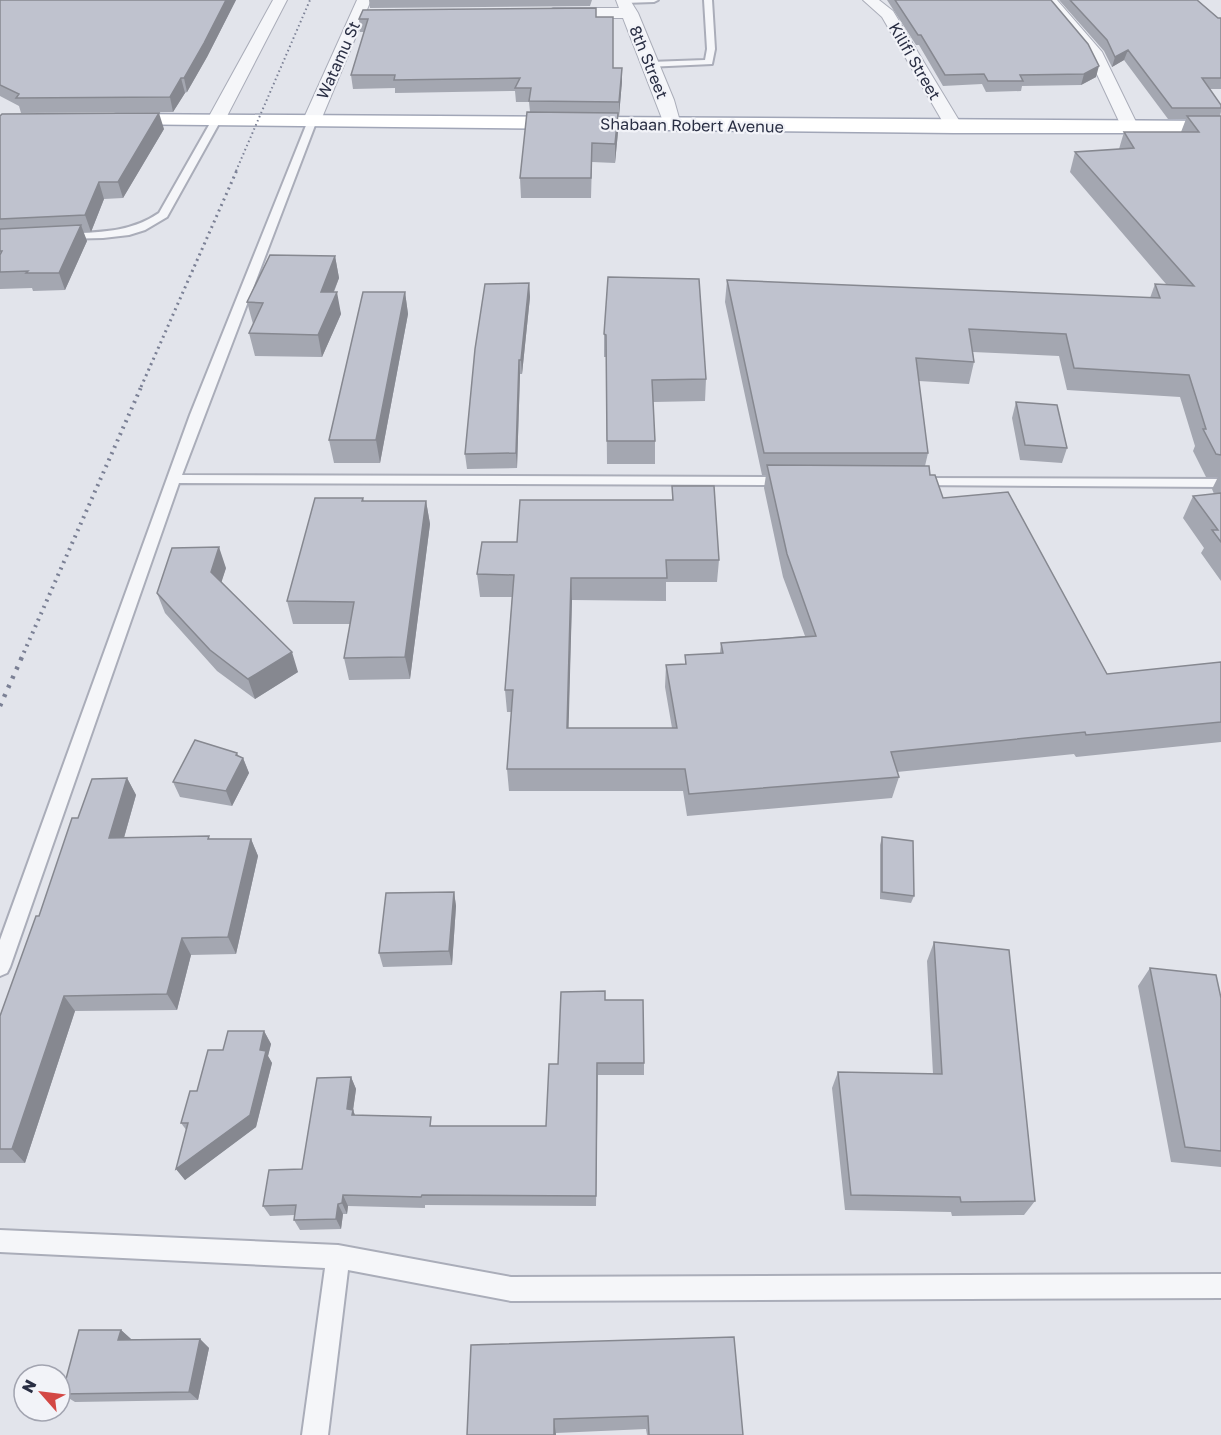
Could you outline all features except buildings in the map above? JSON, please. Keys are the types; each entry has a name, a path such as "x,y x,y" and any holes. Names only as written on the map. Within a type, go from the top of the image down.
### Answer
{"main road":[{"name":"Shabaan Robert Avenue","path":"100,120 312,120 954,128 1221,127"}],"street":[{"path":"216,120 280,0"},
{"name":"Kilifi Street","path":"870,0 888,14 954,128"},
{"path":"1049,0 1094,52 1129,126"},
{"path":"535,14 626,4"},
{"name":"8th Street","path":"626,4 665,100 672,125"},
{"name":"Watamu St","path":"312,120 364,10"}],"lane":[{"path":"626,4 654,0"},
{"path":"650,65 709,62 711,49 708,0"},
{"path":"56,238 132,231 153,223 163,215 216,120"},
{"path":"0,967 196,415 312,120"},
{"path":"173,480 804,482"},
{"path":"900,482 1221,483"},
{"path":"0,1241 338,1257 512,1289 1221,1286"},
{"path":"315,1435 338,1257"}],"railway":[{"path":"236,171 310,0"},
{"path":"141,387 237,170"},
{"path":"21,659 142,385"},
{"path":"0,706 22,657"}]}
